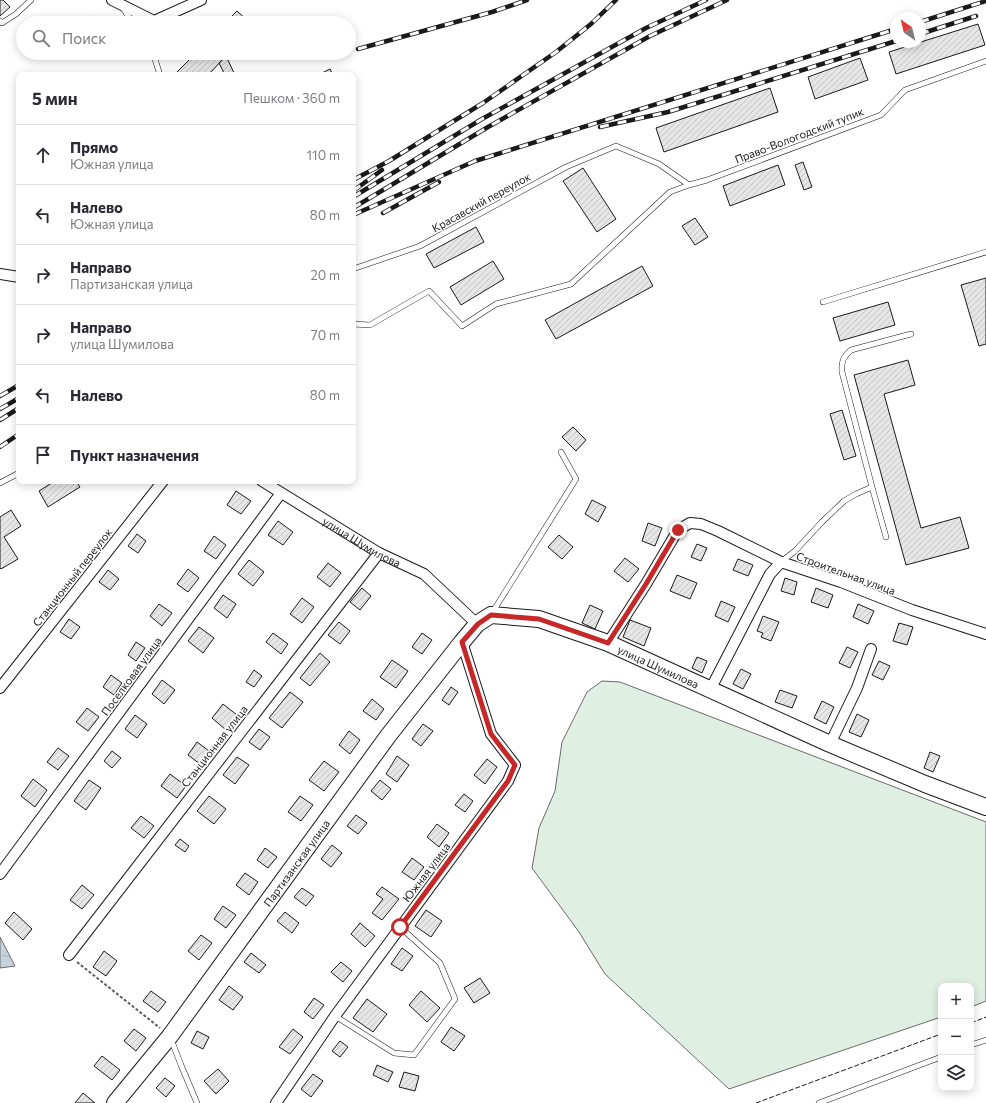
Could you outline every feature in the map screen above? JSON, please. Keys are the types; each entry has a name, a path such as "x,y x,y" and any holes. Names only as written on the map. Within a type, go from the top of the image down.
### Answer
{"main road":[{"path":"478,624 491,615"},
{"name":"улица Шумилова","path":"491,615 539,619 608,643 830,744 986,807"},
{"name":"Партизанская улица","path":"116,1103 170,1036 388,736 478,624"}],"street":[{"path":"165,16 201,0"},
{"path":"116,2 144,16"},
{"path":"0,274 16,277"},
{"name":"Станционный переулок","path":"0,688 161,484"},
{"name":"улица Шумилова","path":"267,484 379,553 424,574 478,624"},
{"name":"Поселковая улица","path":"0,874 281,493"},
{"name":"Строительная улица","path":"608,643 646,584 678,530 690,523 701,524 718,531 781,562 841,582 912,610 986,634"},
{"name":"Станционная улица","path":"69,955 379,553"},
{"path":"710,690 770,574 781,562"},
{"name":"Южная улица","path":"276,1103 335,1016 508,781 515,765 491,734 462,642"},
{"path":"830,744 857,688 871,649"}],"lane":[{"path":"0,21 2,23 16,14 31,0"},
{"path":"116,2 127,16"},
{"path":"155,60 159,72"},
{"name":"Право-Вологодский тупик","path":"356,324 370,325 429,292 462,326 496,304 571,284 670,192 707,180 881,115 905,90 986,61"},
{"name":"Красавский переулок","path":"356,268 420,246 566,167 616,146 659,164 689,185"},
{"path":"823,302 986,252"},
{"path":"886,537 842,372 842,363 845,355 851,350 911,334"},
{"path":"491,615 576,479 561,452"},
{"path":"0,483 16,475"},
{"path":"781,562 795,551 844,501 872,486"},
{"path":"335,1016 394,1053 414,1055 456,999 440,963 400,927"},
{"path":"170,1036 197,1103"},
{"path":"974,1045 986,1040"},
{"path":"819,1103 938,1058"}],"path":[{"path":"69,955 170,1036"}],"green space":[{"path":"602,681 620,682 986,822 986,1001 974,1006 974,983 938,983 938,1018 729,1089 605,974 579,932 532,868 539,828 555,791 562,742 587,692"}],"water":[{"path":"0,937 15,966 0,968"}],"building":[{"path":"0,0 3,0 10,7 0,16"},
{"path":"237,11 242,16 232,16"},
{"path":"978,24 985,45 896,74 889,52 902,48 926,48 926,40"},
{"path":"860,58 868,80 815,99 808,77"},
{"path":"189,60 222,60 211,72 177,72"},
{"path":"222,60 228,60 234,72 224,72 219,63"},
{"path":"330,69 332,72 324,72"},
{"path":"770,88 778,112 664,152 656,128"},
{"path":"803,162 812,187 804,190 795,165"},
{"path":"778,165 785,185 730,206 723,186"},
{"path":"583,168 616,219 597,232 563,181"},
{"path":"695,218 708,237 695,245 682,226"},
{"path":"476,227 484,242 434,268 426,254"},
{"path":"493,261 504,279 461,305 450,287"},
{"path":"642,266 653,286 556,339 545,320"},
{"path":"986,278 986,344 979,346 961,285"},
{"path":"888,302 895,325 840,341 833,318"},
{"path":"908,360 915,385 884,394 921,528 960,517 969,548 906,565 854,375"},
{"path":"842,410 856,456 844,460 830,414"},
{"path":"573,427 586,440 576,451 562,437"},
{"path":"50,484 78,484 80,487 48,507 39,491"},
{"path":"236,491 251,501 241,514 227,505"},
{"path":"592,500 606,507 598,522 585,514"},
{"path":"11,510 21,526 4,537 18,559 1,569 0,517"},
{"path":"278,521 293,532 283,545 268,535"},
{"path":"648,523 662,528 655,546 642,541"},
{"path":"137,534 146,541 138,553 128,546"},
{"path":"559,535 573,547 562,559 548,547"},
{"path":"214,536 226,545 216,559 204,551"},
{"path":"697,544 707,548 701,561 691,557"},
{"path":"625,558 639,569 628,582 614,571"},
{"path":"738,559 753,565 748,576 733,570"},
{"path":"249,560 264,572 253,586 238,574"},
{"path":"328,563 341,573 330,587 317,577"},
{"path":"188,569 199,578 188,592 177,584"},
{"path":"108,570 119,579 110,590 99,582"},
{"path":"677,575 697,583 690,599 670,591"},
{"path":"785,578 797,582 794,595 781,591"},
{"path":"362,588 371,596 360,610 350,602"},
{"path":"816,588 833,595 828,608 811,602"},
{"path":"223,595 236,604 227,618 214,608"},
{"path":"302,598 314,607 302,623 290,614"},
{"path":"721,601 735,607 728,622 715,616"},
{"path":"159,604 172,613 162,626 150,616"},
{"path":"858,604 874,611 868,624 853,617"},
{"path":"590,605 603,611 595,629 582,623"},
{"path":"763,616 779,622 771,641 761,637 763,633 757,631"},
{"path":"69,619 80,627 71,639 60,632"},
{"path":"630,620 651,628 644,646 623,637"},
{"path":"339,622 350,631 340,644 328,635"},
{"path":"899,623 913,627 907,645 893,641"},
{"path":"199,627 214,638 203,653 188,641"},
{"path":"273,633 288,644 281,654 266,642"},
{"path":"422,633 432,640 422,654 412,647"},
{"path":"136,642 145,648 136,661 128,655"},
{"path":"847,647 858,652 850,668 839,663"},
{"path":"320,653 330,662 310,686 300,678"},
{"path":"697,657 707,661 702,673 692,668"},
{"path":"392,660 408,671 396,688 380,677"},
{"path":"879,661 890,666 883,680 872,675"},
{"path":"741,669 751,674 743,689 733,684"},
{"path":"254,670 262,676 254,687 246,682"},
{"path":"111,675 122,683 114,695 103,687"},
{"path":"162,680 175,690 164,704 152,694"},
{"path":"451,687 458,692 449,705 442,700"},
{"path":"780,690 797,696 792,708 775,702"},
{"path":"290,692 303,702 282,728 269,718"},
{"path":"372,699 384,709 376,720 363,711"},
{"path":"822,701 834,707 826,724 814,718"},
{"path":"223,704 237,715 226,730 212,718"},
{"path":"87,708 99,717 88,731 76,722"},
{"path":"857,714 869,720 861,737 849,732"},
{"path":"135,715 147,724 137,738 125,729"},
{"path":"423,724 433,731 421,746 412,739"},
{"path":"259,729 270,737 260,750 249,742"},
{"path":"349,731 360,740 350,754 339,745"},
{"path":"197,742 209,751 200,764 188,755"},
{"path":"58,748 69,756 58,770 47,762"},
{"path":"112,751 121,758 112,768 104,761"},
{"path":"930,752 940,756 933,772 924,768"},
{"path":"397,756 409,765 397,782 386,774"},
{"path":"237,757 249,765 235,784 223,775"},
{"path":"487,759 497,767 485,784 474,775"},
{"path":"324,761 339,772 324,791 309,780"},
{"path":"170,774 186,786 177,798 161,786"},
{"path":"33,779 47,790 35,807 21,796"},
{"path":"89,780 101,788 86,810 74,801"},
{"path":"380,780 391,789 382,800 371,791"},
{"path":"464,794 473,801 465,812 455,805"},
{"path":"209,796 226,809 214,824 197,811"},
{"path":"300,796 313,805 301,821 288,812"},
{"path":"356,815 367,823 358,834 347,826"},
{"path":"141,816 154,826 144,838 131,828"},
{"path":"437,824 449,833 439,847 427,837"},
{"path":"180,839 189,846 185,852 175,845"},
{"path":"332,845 342,853 331,867 321,859"},
{"path":"265,848 277,857 268,868 257,860"},
{"path":"412,858 424,867 414,880 402,872"},
{"path":"245,873 258,882 249,895 236,885"},
{"path":"82,885 94,895 82,909 70,900"},
{"path":"382,887 399,899 382,920 372,913 383,899 376,894"},
{"path":"302,888 314,896 306,906 294,897"},
{"path":"223,906 236,915 226,928 214,919"},
{"path":"426,910 442,921 431,937 415,926"},
{"path":"14,912 32,929 23,940 5,923"},
{"path":"285,912 299,923 292,933 277,921"},
{"path":"360,923 375,936 365,947 351,934"},
{"path":"201,935 212,943 199,960 188,951"},
{"path":"402,948 413,956 402,971 391,964"},
{"path":"104,951 117,961 106,976 93,967"},
{"path":"251,953 266,965 259,973 244,962"},
{"path":"341,962 352,971 343,982 331,972"},
{"path":"480,978 490,993 474,1003 464,988"},
{"path":"229,986 243,997 233,1010 219,1000"},
{"path":"151,991 166,1002 158,1012 143,1001"},
{"path":"421,991 440,1008 427,1022 409,1005"},
{"path":"314,998 324,1005 313,1019 304,1012"},
{"path":"367,999 387,1014 373,1032 353,1018"},
{"path":"451,1027 465,1036 454,1051 441,1042"},
{"path":"134,1029 146,1038 136,1051 124,1041"},
{"path":"293,1029 303,1037 290,1054 279,1047"},
{"path":"197,1031 209,1037 203,1049 191,1043"},
{"path":"340,1041 348,1047 340,1057 332,1051"},
{"path":"102,1056 120,1070 112,1080 94,1066"},
{"path":"377,1065 393,1072 388,1082 373,1075"},
{"path":"218,1069 229,1081 216,1094 204,1081"},
{"path":"404,1072 419,1076 415,1091 399,1087"},
{"path":"313,1074 323,1081 311,1097 301,1089"},
{"path":"165,1078 175,1086 166,1097 156,1088"},
{"path":"83,1093 95,1103 75,1103"}],"railway":[{"path":"358,49 492,12 527,0"},
{"path":"356,178 389,161 483,103 556,52 591,24 616,0"},
{"path":"356,195 482,119 646,28 706,0"},
{"path":"356,206 488,127 650,36 727,0"},
{"path":"926,20 986,1"},
{"path":"926,32 976,16"},
{"path":"356,214 475,161 890,31"},
{"path":"600,127 668,112 890,43"},
{"path":"356,189 382,170"},
{"path":"383,213 439,182"},
{"path":"0,396 16,387"},
{"path":"0,409 16,400"},
{"path":"0,420 16,410"},
{"path":"0,447 16,436"}],"fence":[{"path":"974,1022 986,1017"},
{"path":"756,1103 938,1035"}],"route":[{"path":"400,927 508,781 515,765 491,734 462,642 478,624 491,615 539,619 608,643 646,584 678,530"}]}
